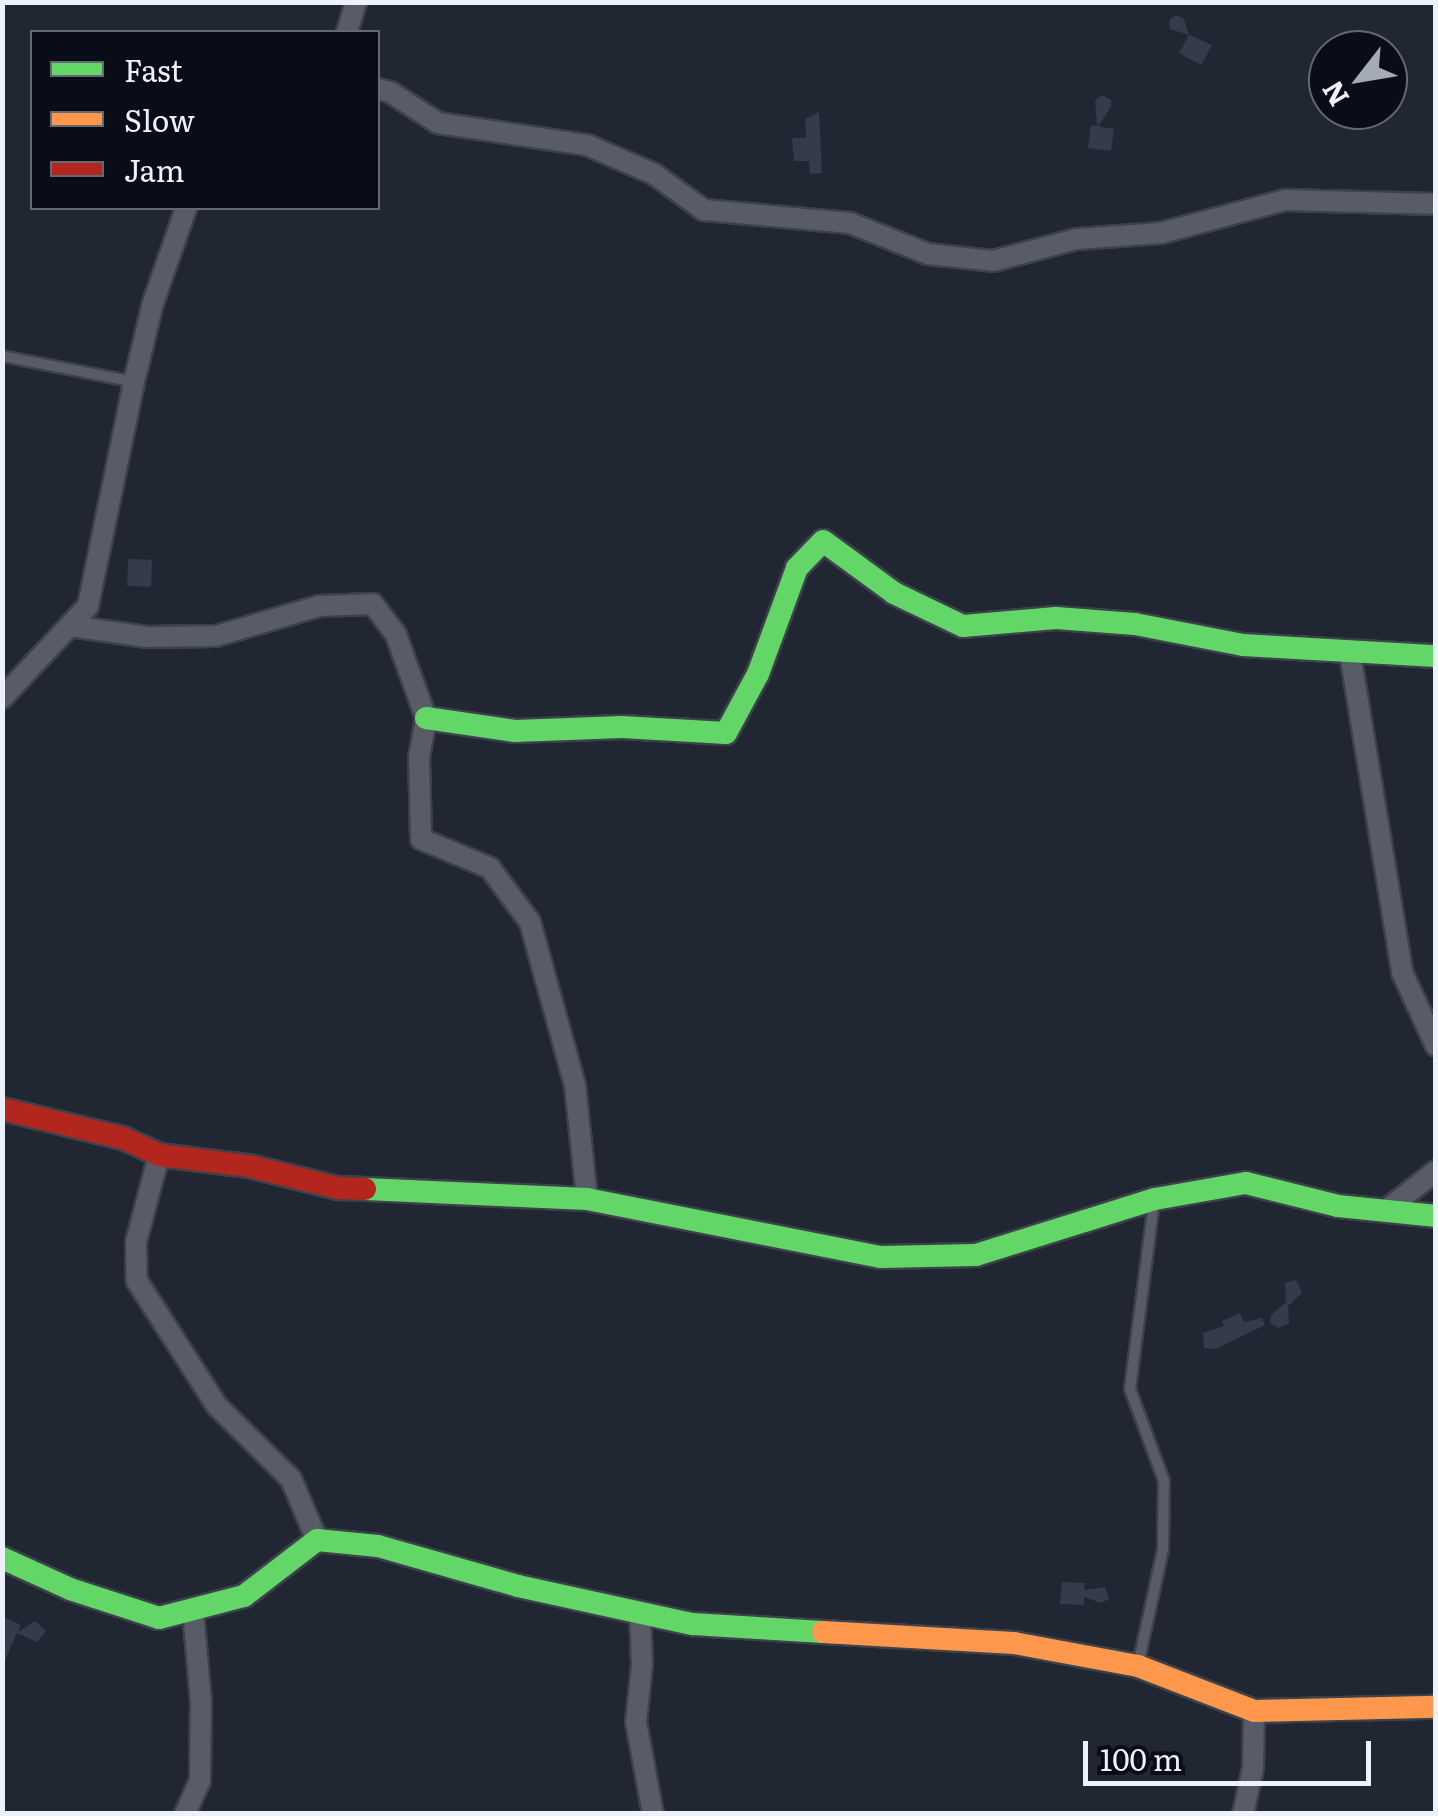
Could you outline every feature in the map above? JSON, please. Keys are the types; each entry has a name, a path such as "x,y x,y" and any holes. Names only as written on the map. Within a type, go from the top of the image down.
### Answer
{"street":[{"path":"348,30 356,2"},
{"path":"380,90 438,123 587,146 654,174 704,210 850,223 928,254 993,261 1077,239 1161,233 1286,200 1436,204"},
{"path":"2,698 88,606 134,382 154,302 185,210"},
{"path":"426,718 515,732 622,727 726,732 758,674 797,568 823,541 894,593 963,626 1056,618 1135,624 1243,646 1436,656"},
{"path":"70,626 147,637 216,636 318,606 373,604 396,635 426,718 418,756 421,840 490,868 530,922 575,1085 587,1199"},
{"path":"1350,653 1402,972 1436,1046"},
{"path":"2,1109 123,1138 159,1155 249,1166 338,1188 587,1199 880,1257 976,1255 1155,1198 1246,1183 1338,1206 1436,1216"},
{"path":"159,1155 136,1242 137,1281 217,1406 291,1479 316,1540"},
{"path":"1386,1212 1436,1172"},
{"path":"2,1558 70,1590 159,1618 244,1596 316,1540 378,1546 518,1586 692,1624 1014,1643 1138,1666 1254,1711 1436,1707"},
{"path":"185,1814 200,1781 202,1702 193,1610"},
{"path":"640,1612 642,1665 636,1722 653,1814"},
{"path":"1243,1814 1253,1768 1254,1711"}],"lane":[{"path":"2,356 134,382"},
{"path":"1138,1666 1163,1549 1164,1481 1130,1390 1155,1198"}],"building":[{"path":"1176,15 1184,19 1189,35 1170,29 1169,20"},
{"path":"1189,35 1212,45 1201,65 1179,53"},
{"path":"1102,95 1111,100 1111,107 1098,126 1114,129 1111,151 1088,148 1091,125 1097,126 1095,100"},
{"path":"819,112 822,173 810,174 809,161 794,161 792,138 806,138 805,119"},
{"path":"128,559 152,560 151,587 127,586"},
{"path":"1296,1280 1302,1293 1288,1306 1289,1324 1278,1328 1270,1323 1271,1315 1286,1302 1285,1283"},
{"path":"1240,1313 1244,1322 1262,1318 1265,1325 1216,1349 1204,1348 1203,1333 1224,1326 1222,1321"},
{"path":"1062,1582 1085,1583 1084,1590 1105,1587 1109,1599 1101,1603 1084,1597 1084,1605 1060,1604"},
{"path":"2,1616 21,1625 18,1632 35,1621 46,1631 37,1642 17,1633 2,1667"}],"traffic: fast":[{"path":"426,718 515,731 622,727 726,733 758,674 797,568 823,541 894,593 963,626 1056,618 1135,624 1243,645 1436,656"},
{"path":"365,1189 587,1199 880,1257 976,1255 1155,1199 1246,1183 1338,1206 1436,1216"},
{"path":"2,1558 70,1589 159,1618 244,1596 317,1540 378,1546 518,1586 693,1624 823,1632"}],"traffic: slow":[{"path":"823,1632 1014,1643 1138,1666 1254,1711 1436,1707"}],"traffic: jam":[{"path":"2,1109 123,1138 159,1155 249,1166 338,1188 365,1189"}]}
